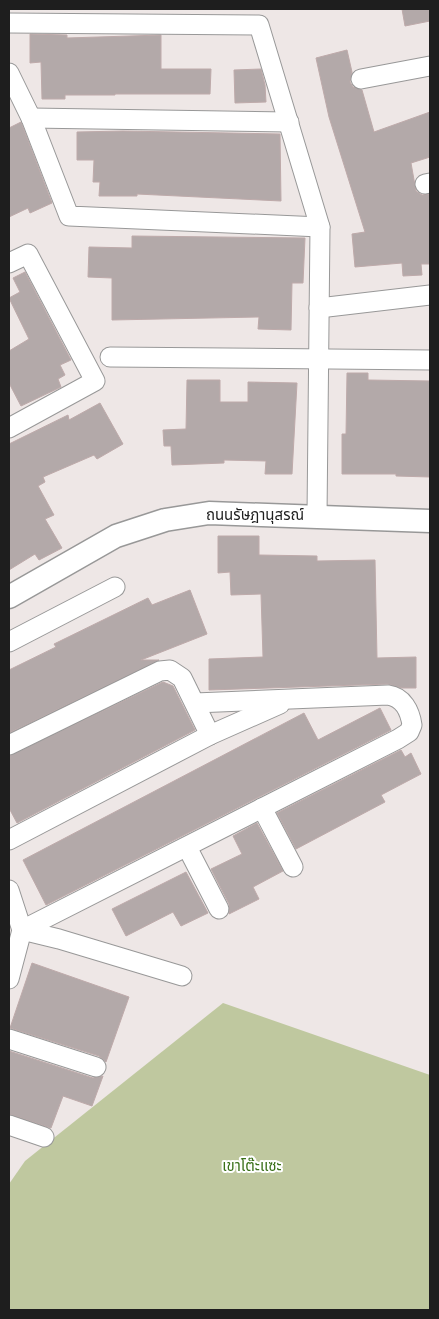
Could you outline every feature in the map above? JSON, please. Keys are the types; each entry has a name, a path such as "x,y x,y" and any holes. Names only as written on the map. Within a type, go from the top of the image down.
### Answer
{"street":[{"path":"9,23 259,25 320,226 317,516"},
{"path":"361,79 430,66"},
{"path":"9,73 31,118 69,216 320,226"},
{"path":"31,118 288,122"},
{"path":"9,263 28,254 95,381 9,428"},
{"path":"319,308 430,295"},
{"path":"110,357 430,360"},
{"name":"ถนนรัษฎานุสรณ์","path":"9,597 116,536 165,520 209,513 430,521"},
{"path":"9,642 115,587"},
{"path":"9,745 160,671 170,670 182,678 210,735"},
{"path":"22,930 398,739 409,732 412,726 402,700 397,696 195,703"},
{"path":"9,840 210,735 288,700"},
{"path":"262,808 293,867"},
{"path":"187,847 219,909"},
{"path":"9,890 22,930 9,980"},
{"path":"22,930 59,939 182,976"},
{"path":"9,1039 96,1067"},
{"path":"9,1124 44,1137"}],"green space":[{"name":"เขาโต๊ะแซะ","path":"223,1003 430,1075 430,1310 9,1310 9,1184 25,1161"}],"building":[{"path":"402,9 430,9 430,21 405,26"},
{"path":"30,34 67,35 67,38 161,35 161,69 211,69 210,94 65,95 65,99 42,99 41,62 30,63"},
{"path":"347,50 352,72 350,82 353,87 362,90 374,132 430,112 430,157 411,163 416,191 422,195 430,194 430,264 421,264 422,275 403,276 402,263 355,267 352,234 365,232 329,117 316,58"},
{"path":"261,69 265,85 266,102 235,103 234,70"},
{"path":"21,122 52,203 30,213 28,208 9,217 9,128"},
{"path":"77,132 280,134 281,201 137,194 137,196 99,196 100,182 93,182 94,160 77,160"},
{"path":"132,236 305,238 303,283 292,283 291,330 258,329 259,317 112,320 112,278 88,277 89,247 132,248"},
{"path":"25,272 71,360 60,365 65,375 58,379 61,387 21,406 9,383 9,351 29,339 9,298 20,292 13,278"},
{"path":"347,373 368,373 368,380 430,381 430,477 396,476 396,474 342,474 342,434 346,434"},
{"path":"187,380 220,380 220,402 248,402 248,382 297,383 292,474 265,474 266,461 224,460 224,463 172,465 171,446 164,446 163,430 186,429"},
{"path":"100,403 123,444 97,459 94,455 43,477 45,482 38,486 54,515 45,519 62,548 39,560 35,554 9,570 9,444 68,415 69,420"},
{"path":"218,536 259,536 259,555 317,556 317,561 375,560 377,658 416,657 416,688 402,688 388,684 209,690 209,659 263,657 261,594 231,595 230,572 218,573"},
{"path":"190,590 207,634 141,660 159,660 9,733 9,670 56,647 54,644 148,598 152,605"},
{"path":"163,682 173,686 195,730 17,823 9,808 9,756"},
{"path":"380,708 391,730 46,905 23,860 304,713 318,740"},
{"path":"401,750 405,757 411,753 421,774 381,795 385,802 296,849 277,813"},
{"path":"257,823 283,871 253,887 259,899 229,914 229,904 211,869 242,854 233,836"},
{"path":"186,872 208,913 181,926 173,912 126,936 112,909"},
{"path":"32,963 129,997 106,1062 99,1056 10,1028"},
{"path":"9,1051 93,1078 103,1076 92,1106 63,1096 51,1128 9,1114"}]}
